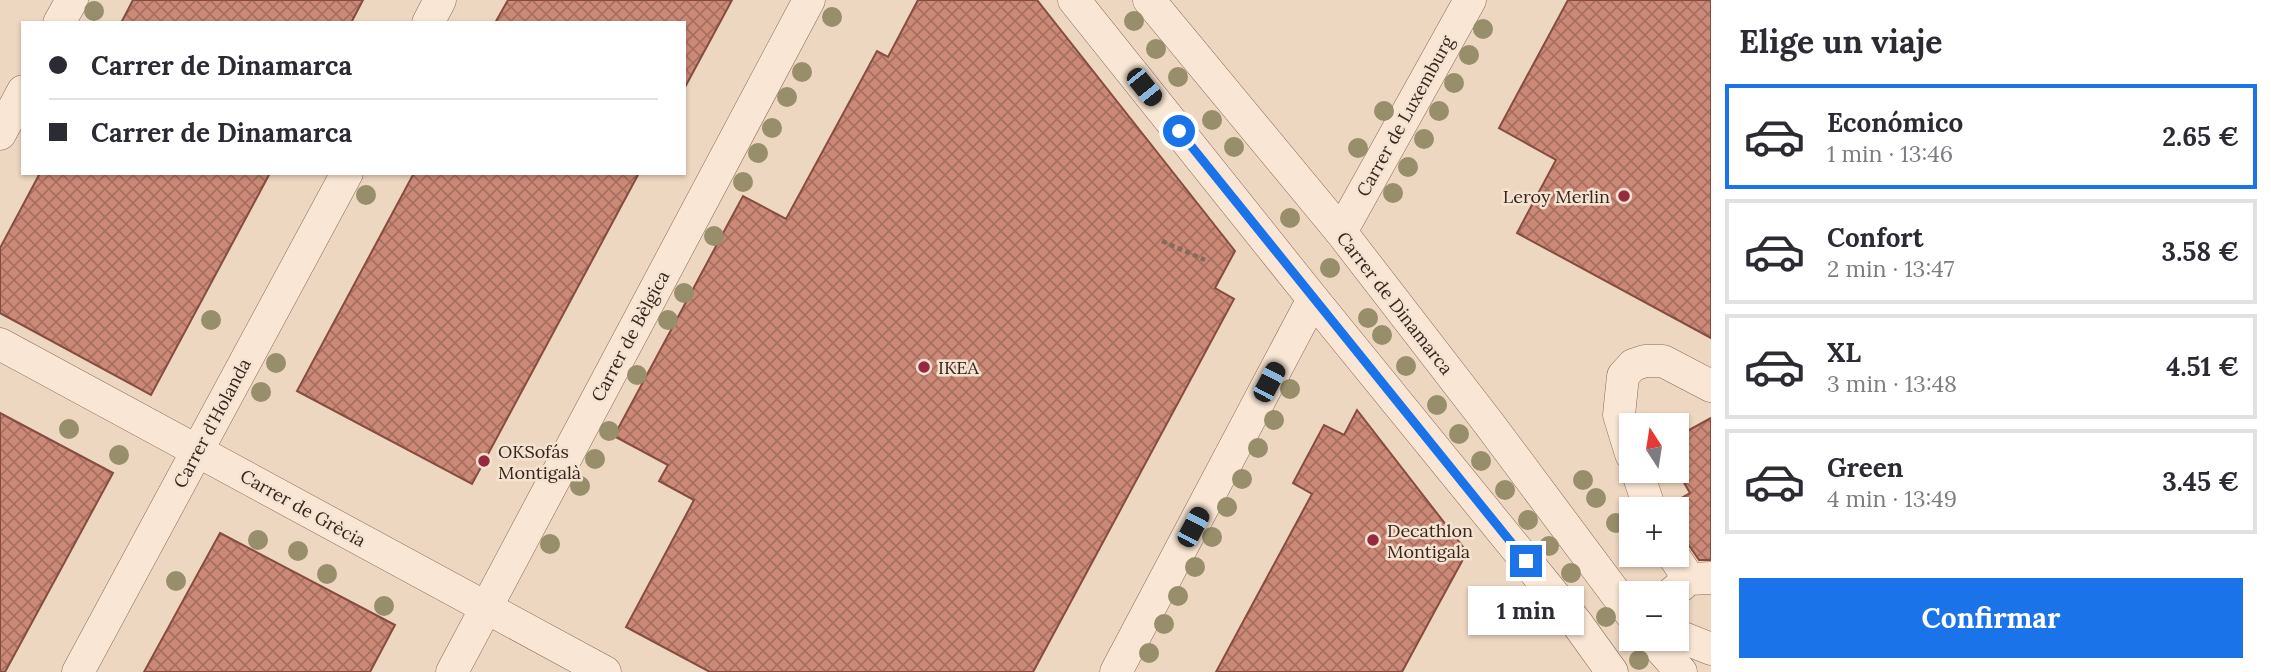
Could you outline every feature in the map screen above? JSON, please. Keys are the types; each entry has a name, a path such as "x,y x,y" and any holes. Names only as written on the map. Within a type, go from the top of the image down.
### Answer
{"street":[{"path":"61,21 72,0"},
{"path":"429,21 440,0"},
{"name":"Carrer de Bèlgica","path":"452,672 809,0"},
{"path":"1074,0 1576,622 1612,672"},
{"name":"Carrer de Dinamarca","path":"1149,0 1341,232 1619,598"},
{"name":"Carrer de Luxemburg","path":"1341,232 1470,0"},
{"path":"0,134 21,95"},
{"name":"Carrer d'Holanda","path":"78,672 346,175"},
{"path":"1116,672 1313,299"},
{"name":"Carrer de Grècia","path":"0,344 604,672"},
{"path":"1619,413 1623,376 1633,365 1645,360 1663,361 1711,386"},
{"path":"1689,640 1711,649"},
{"path":"1663,651 1681,672"}],"path":[{"path":"1162,241 1206,260"}],"building":[{"path":"133,0 363,0 352,21 122,21"},
{"path":"508,0 732,0 686,85 686,21 496,21"},
{"name":"IKEA","path":"918,0 1037,0 1235,251 1215,288 1234,299 1033,672 710,672 626,627 694,500 659,481 668,465 614,436 743,196 786,219 877,51 888,57"},
{"name":"Leroy Merlin","path":"1568,0 1711,0 1711,338 1517,233 1556,160 1499,128"},
{"path":"39,175 269,175 151,395 0,313 0,248"},
{"path":"413,175 638,175 472,484 297,391"},
{"name":"Decathlon Montigala","path":"1357,410 1467,552 1402,672 1216,672 1312,494 1293,483 1324,425 1344,435"},
{"path":"0,413 113,473 5,672 0,672"},
{"path":"1711,418 1711,560 1699,560 1689,545 1689,497 1683,497 1690,493 1684,483 1689,483 1689,430"},
{"path":"220,533 395,625 370,672 144,672"}],"place":[{"name":"Leroy Merlin","path":"1624,196"},
{"name":"IKEA","path":"924,367"},
{"name":"OKSofás Montigalà","path":"484,461"},
{"name":"Decathlon Montigala","path":"1373,540"}],"route":[{"path":"1179,131 1526,561"}]}
